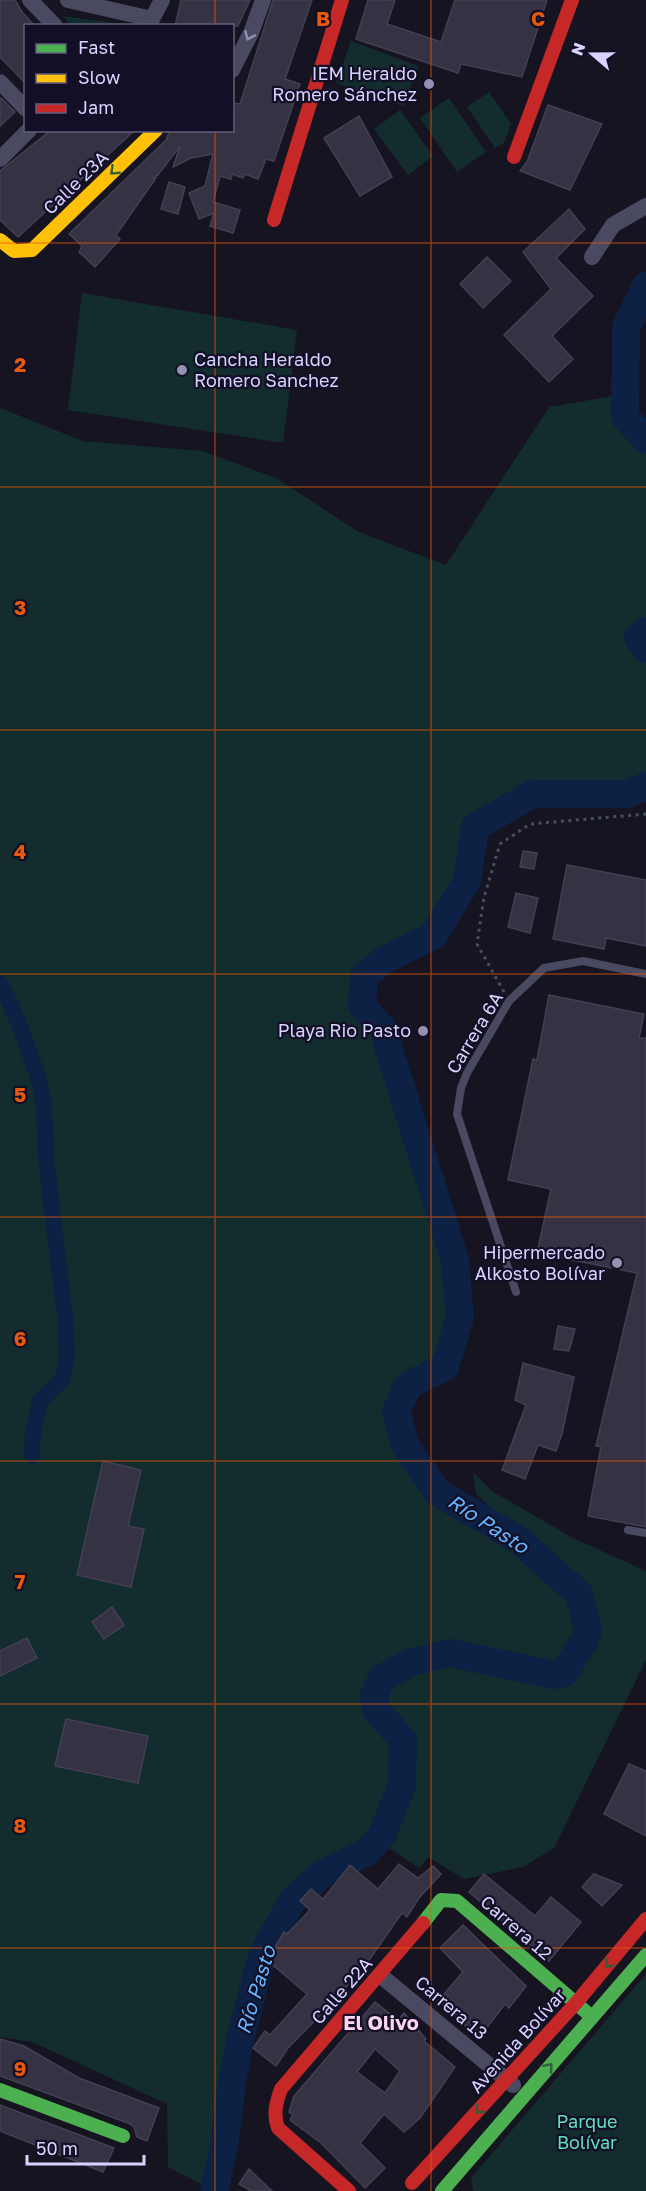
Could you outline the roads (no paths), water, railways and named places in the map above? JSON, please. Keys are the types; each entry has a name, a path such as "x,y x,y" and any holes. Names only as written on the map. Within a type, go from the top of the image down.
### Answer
{"street":[{"path":"30,0 53,24"},
{"path":"68,0 149,22 162,0"},
{"path":"234,66 251,33 263,0"},
{"path":"274,220 342,0"},
{"path":"514,157 572,0"},
{"path":"0,82 24,107"},
{"path":"0,159 27,132"},
{"name":"Calle 23A","path":"0,240 16,252 32,250 154,132"},
{"path":"592,257 613,225 646,206"},
{"name":"Calle 22A","path":"349,2191 278,2128 274,2119 274,2108 281,2089 380,1975 441,1900"},
{"name":"Carrera 12","path":"441,1900 457,1901 592,2017"},
{"name":"Avenida Bolívar","path":"407,2187 576,2003 646,1919"},
{"path":"442,2191 646,1955"},
{"name":"Carrera 13","path":"380,1975 525,2095"},
{"path":"0,2090 123,2136"},
{"path":"450,2191 456,2174"},
{"path":"407,2187 425,2183 434,2191"}],"lane":[{"name":"Carrera 6A","path":"516,1292 457,1114 461,1088 467,1073 509,1001 544,968 583,961 646,974"},
{"path":"628,1530 646,1533"}],"waterway":[{"name":"Río Pasto","path":"646,286 626,327 625,417 646,439"},
{"name":"Río Pasto","path":"646,631 638,637 646,649"},
{"name":"Río Pasto","path":"214,2191 224,2147 240,2040 262,1956 293,1900 322,1874 367,1852 382,1835 402,1785 403,1740 376,1710 374,1695 382,1678 412,1662 450,1653 555,1675 564,1673 584,1641 588,1630 579,1594 519,1540 437,1492 405,1445 396,1412 408,1385 445,1367 460,1317 455,1260 385,1031 362,1006 364,977 383,961 434,935 467,881 475,827 533,794 628,794 646,786"},
{"path":"0,983 18,1021 38,1077 44,1105 46,1159 65,1316 67,1356 63,1379 40,1401 33,1432 32,1456"}],"place":[{"name":"IEM Heraldo Romero Sánchez","path":"429,84"},
{"name":"Cancha Heraldo Romero Sanchez","path":"182,370"},
{"name":"Playa Rio Pasto","path":"423,1031"},
{"name":"Hipermercado Alkosto Bolívar","path":"617,1263"}],"district":[{"name":"El Olivo","path":"381,2023"}],"park label":[{"name":"Parque Bolívar","path":"587,2132"}]}
